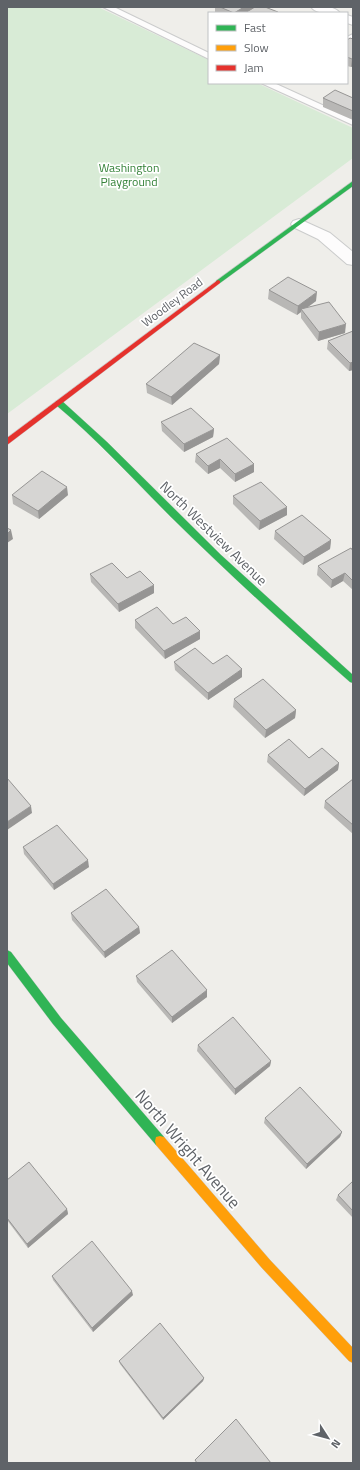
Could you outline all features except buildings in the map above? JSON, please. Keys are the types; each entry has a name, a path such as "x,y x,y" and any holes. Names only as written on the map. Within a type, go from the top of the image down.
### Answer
{"street":[{"path":"318,7 330,12"},
{"name":"Woodley Road","path":"7,442 252,257 353,183"},
{"path":"299,224 324,236 353,260"},
{"name":"North Westview Avenue","path":"59,402 85,424 175,516 287,623 353,680"},
{"name":"North Wright Avenue","path":"7,955 57,1021 266,1264 353,1357"}],"lane":[{"path":"107,7 208,56"},
{"path":"271,84 281,86 353,122"}],"green space":[{"name":"Washington Playground","path":"7,7 98,7 208,60 208,84 259,84 353,128 353,158 7,414"}],"traffic: fast":[{"path":"218,282 353,183"},
{"path":"59,403 104,443 174,515 240,578 353,680"},
{"path":"7,955 57,1021 160,1141"}],"traffic: slow":[{"path":"160,1141 266,1264 353,1357"}],"traffic: jam":[{"path":"7,442 218,282"}]}
